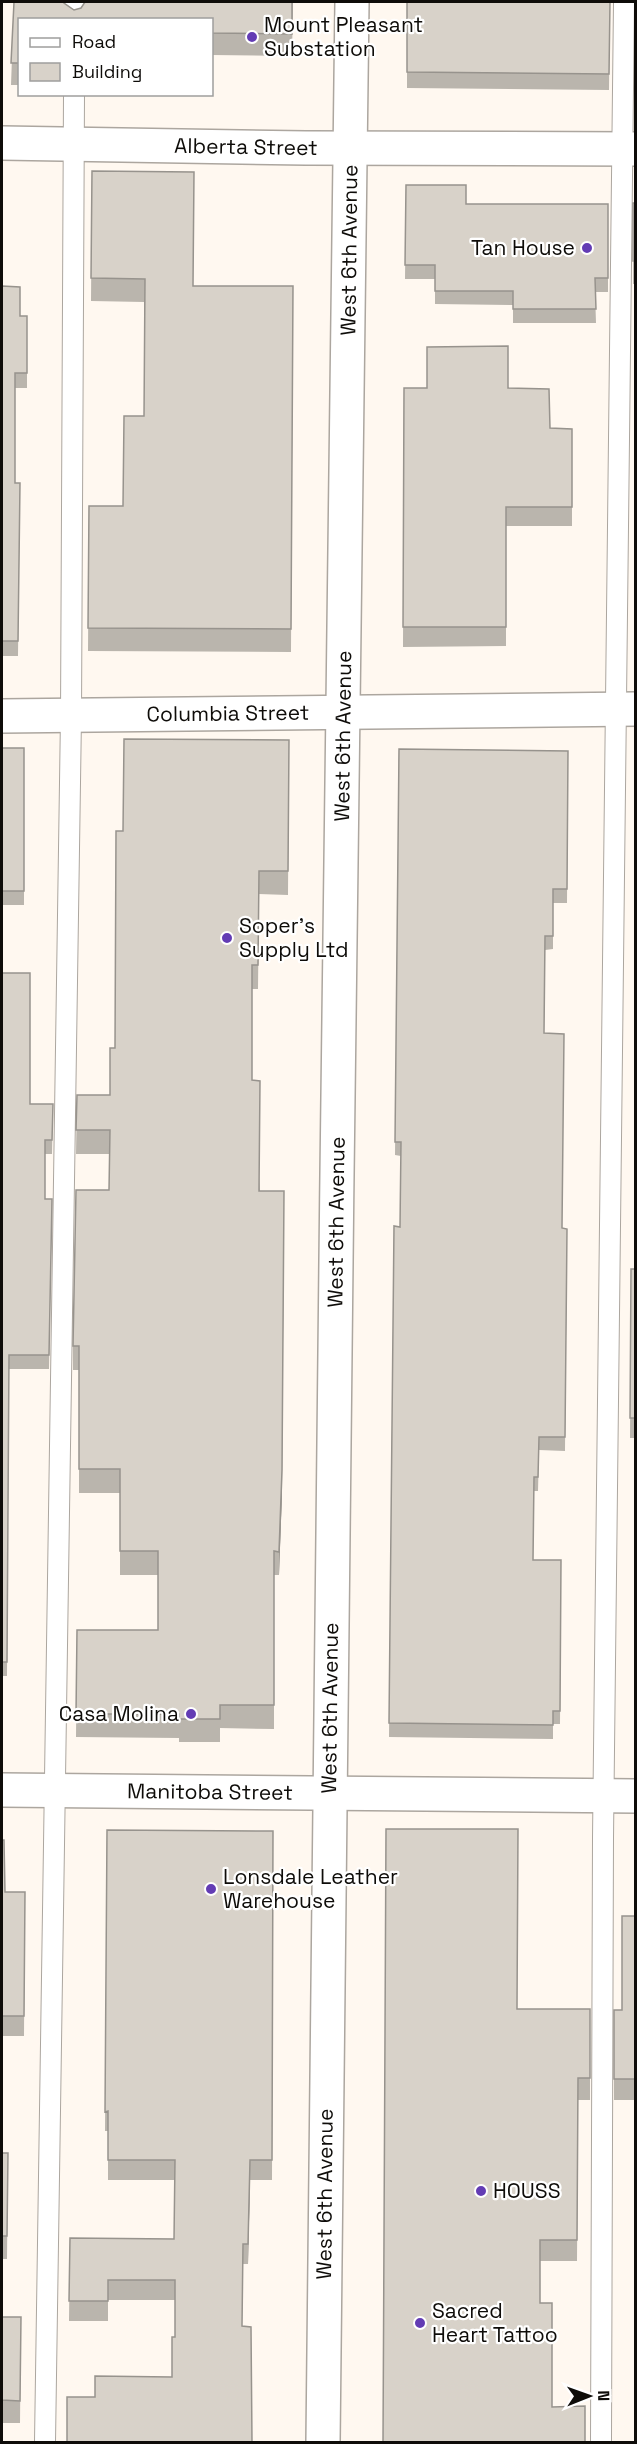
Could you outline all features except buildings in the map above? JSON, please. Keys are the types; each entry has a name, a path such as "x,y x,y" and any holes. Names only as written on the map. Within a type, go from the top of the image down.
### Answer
{"street":[{"name":"West 6th Avenue","path":"322,2442 328,1793 352,2"},
{"name":"Alberta Street","path":"2,143 629,149"},
{"name":"Columbia Street","path":"2,716 626,709"},
{"name":"Manitoba Street","path":"2,1790 636,1796"}],"lane":[{"path":"75,2 75,18"},
{"path":"601,2442 604,1796 626,709 629,149 624,2"},
{"path":"45,2442 70,716 74,96"}],"place":[{"name":"Mount Pleasant Substation","path":"252,37"},
{"name":"Tan House","path":"587,248"},
{"name":"Soper's Supply Ltd","path":"227,938"},
{"name":"Casa Molina","path":"191,1714"},
{"name":"Lonsdale Leather Warehouse","path":"211,1889"},
{"name":"HOUSS","path":"481,2191"},
{"name":"Sacred Heart Tattoo","path":"420,2323"}]}
